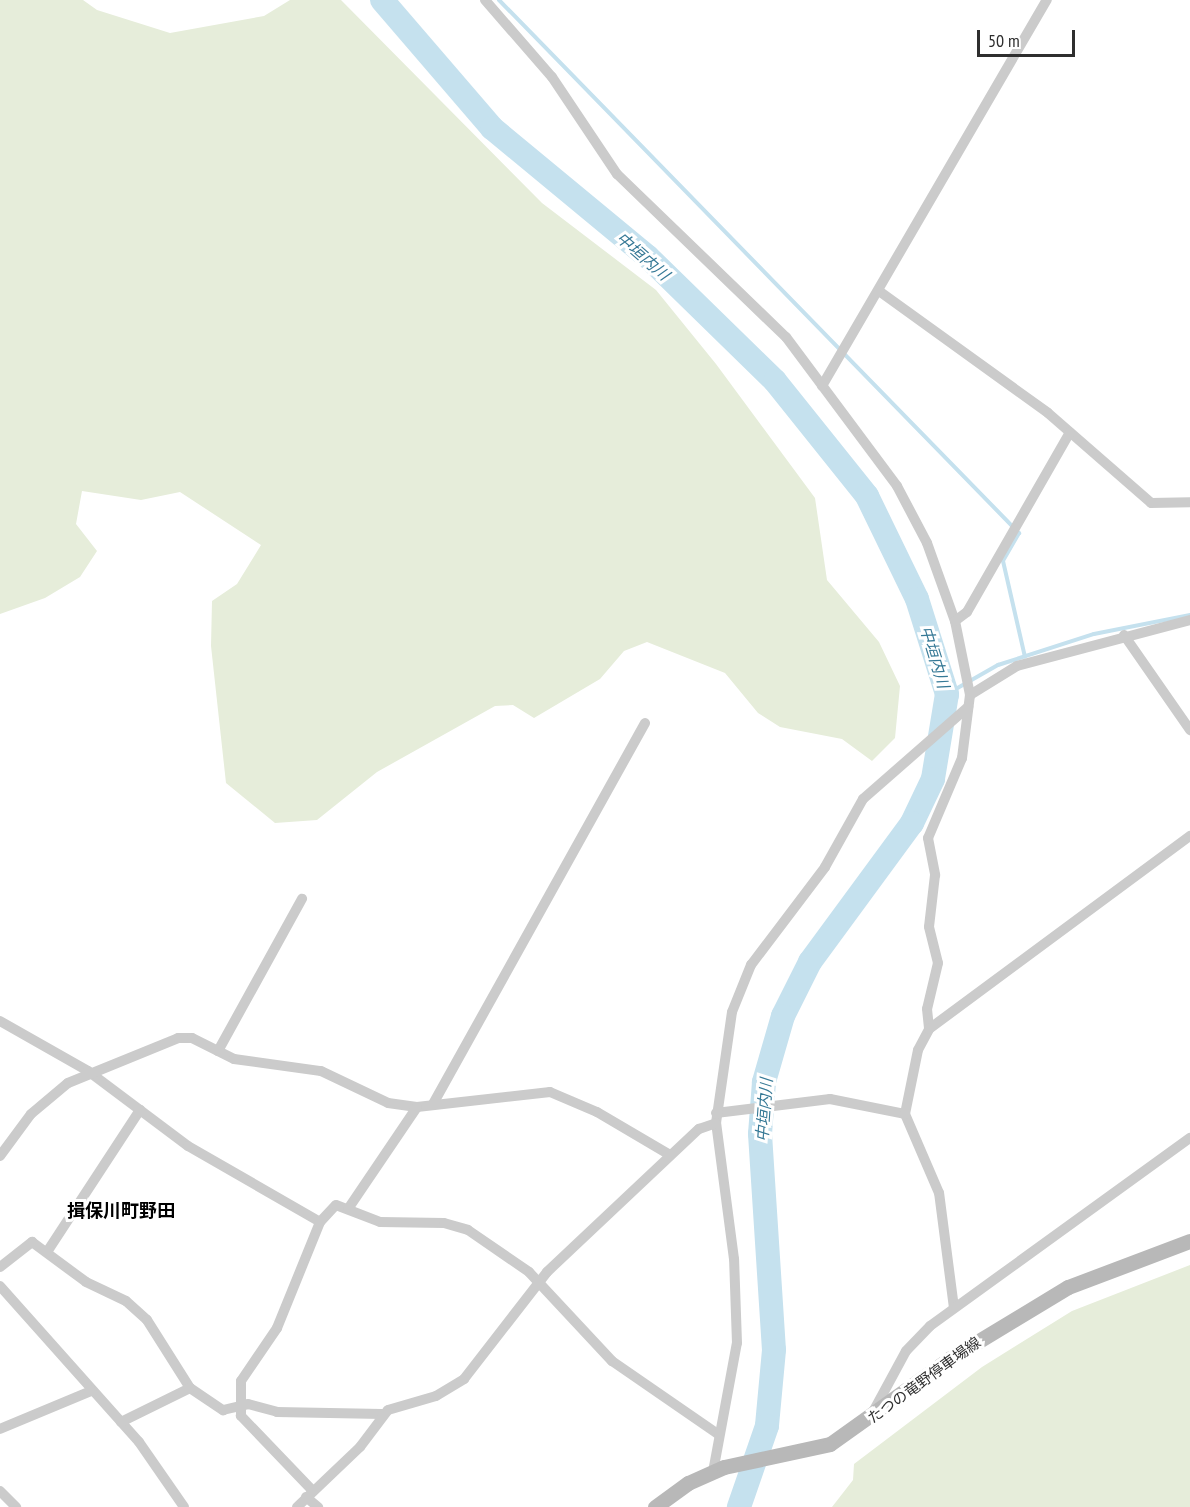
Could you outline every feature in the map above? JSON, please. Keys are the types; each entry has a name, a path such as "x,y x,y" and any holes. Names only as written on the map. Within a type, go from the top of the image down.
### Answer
{"main road":[{"name":"たつの竜野停車場線","path":"655,1507 718,1470 830,1444 871,1418 949,1359 1068,1287 1190,1241"}],"street":[{"path":"485,0 552,77 617,174 762,310 822,386 911,510 956,621 970,695 966,708 962,758 928,838 935,875 929,927 938,963 927,1009 929,1029"},
{"path":"822,386 1047,0"},
{"path":"879,291 1070,432 1151,503 1190,502"},
{"path":"956,621 967,612 1070,432"},
{"path":"970,695 1017,666 1124,635 1190,620"},
{"path":"1124,635 1190,730"},
{"path":"718,1470 718,1434 734,1366 738,1310 718,1116 732,1012 751,965 825,867 862,799 966,708"},
{"path":"433,1104 645,723"},
{"path":"954,1308 939,1193 905,1114 918,1050 929,1029 1190,836"},
{"path":"218,1051 302,899"},
{"path":"0,1021 88,1071 188,1146 320,1222"},
{"path":"0,1156 32,1114 88,1071 178,1038 255,1064 321,1071 387,1103 417,1107 550,1092 670,1155"},
{"path":"297,1507 309,1493 360,1447 382,1414 405,1401 436,1396 464,1379 539,1281 670,1155 699,1129 718,1116 793,1101 853,1102 905,1114"},
{"path":"348,1209 417,1107"},
{"path":"47,1252 140,1110"},
{"path":"871,1418 906,1351 954,1308 1190,1138"},
{"path":"318,1507 309,1493 241,1416 241,1381 277,1328 320,1222 336,1205 380,1222 444,1223 468,1230 539,1281 612,1361 718,1434"},
{"path":"0,1267 32,1242 147,1320 190,1388 223,1410 242,1407 382,1414"},
{"path":"0,1286 91,1391 121,1422 184,1507"},
{"path":"121,1422 190,1388"},
{"path":"0,1429 91,1391"},
{"path":"0,1491 16,1507"}],"green space":[{"path":"0,0 83,0 97,10 170,33 264,16 290,0 341,0 542,203 656,290 716,364 815,498 827,580 879,642 900,686 895,738 872,761 842,739 780,727 758,713 725,673 647,642 624,651 600,679 534,718 513,705 495,706 377,772 317,820 275,823 226,783 211,646 212,601 237,584 261,545 180,492 141,500 82,491 76,524 97,551 80,577 45,598 0,614"},
{"path":"1190,1265 1190,1507 832,1507 853,1480 854,1464 982,1367 1072,1311"}],"waterway":[{"name":"中垣内川","path":"382,0 492,128 648,257 775,381 867,496 917,599 947,694 933,779 912,823 810,962 783,1016 764,1082 760,1134 774,1350 767,1426 739,1507"},
{"path":"499,0 1019,533 1003,561 1025,657"},
{"path":"947,694 998,665 1094,634 1190,615"}],"district":[{"name":"揖保川町野田","path":"121,1211"}]}
